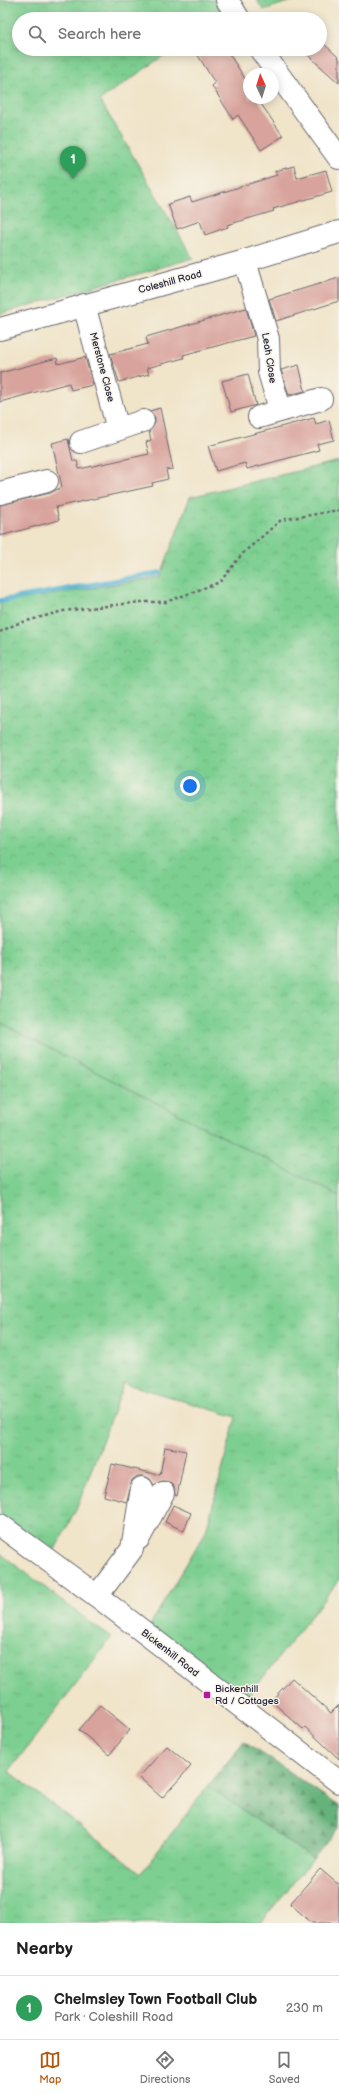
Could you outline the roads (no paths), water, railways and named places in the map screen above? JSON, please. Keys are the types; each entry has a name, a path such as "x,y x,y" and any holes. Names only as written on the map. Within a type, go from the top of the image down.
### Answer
{"street":[{"path":"227,0 235,12"},
{"path":"265,56 339,158"},
{"name":"Coleshill Road","path":"0,329 246,261 339,232"},
{"name":"Leah Close","path":"246,261 268,339 270,372 280,409"},
{"name":"Merstone Close","path":"84,305 118,429"},
{"path":"259,417 280,409 321,399"},
{"path":"81,442 143,421"},
{"path":"0,493 47,481"},
{"path":"132,1549 142,1488"},
{"path":"97,1596 132,1549 163,1493"},
{"name":"Bickenhill Road","path":"0,1525 97,1596 339,1782"}],"waterway":[{"path":"0,601 159,573"}],"place":[{"name":"Chelmsley Town Football Club","path":"73,179"},
{"name":"Bickenhill Rd / Cottages","path":"207,1695"}]}
